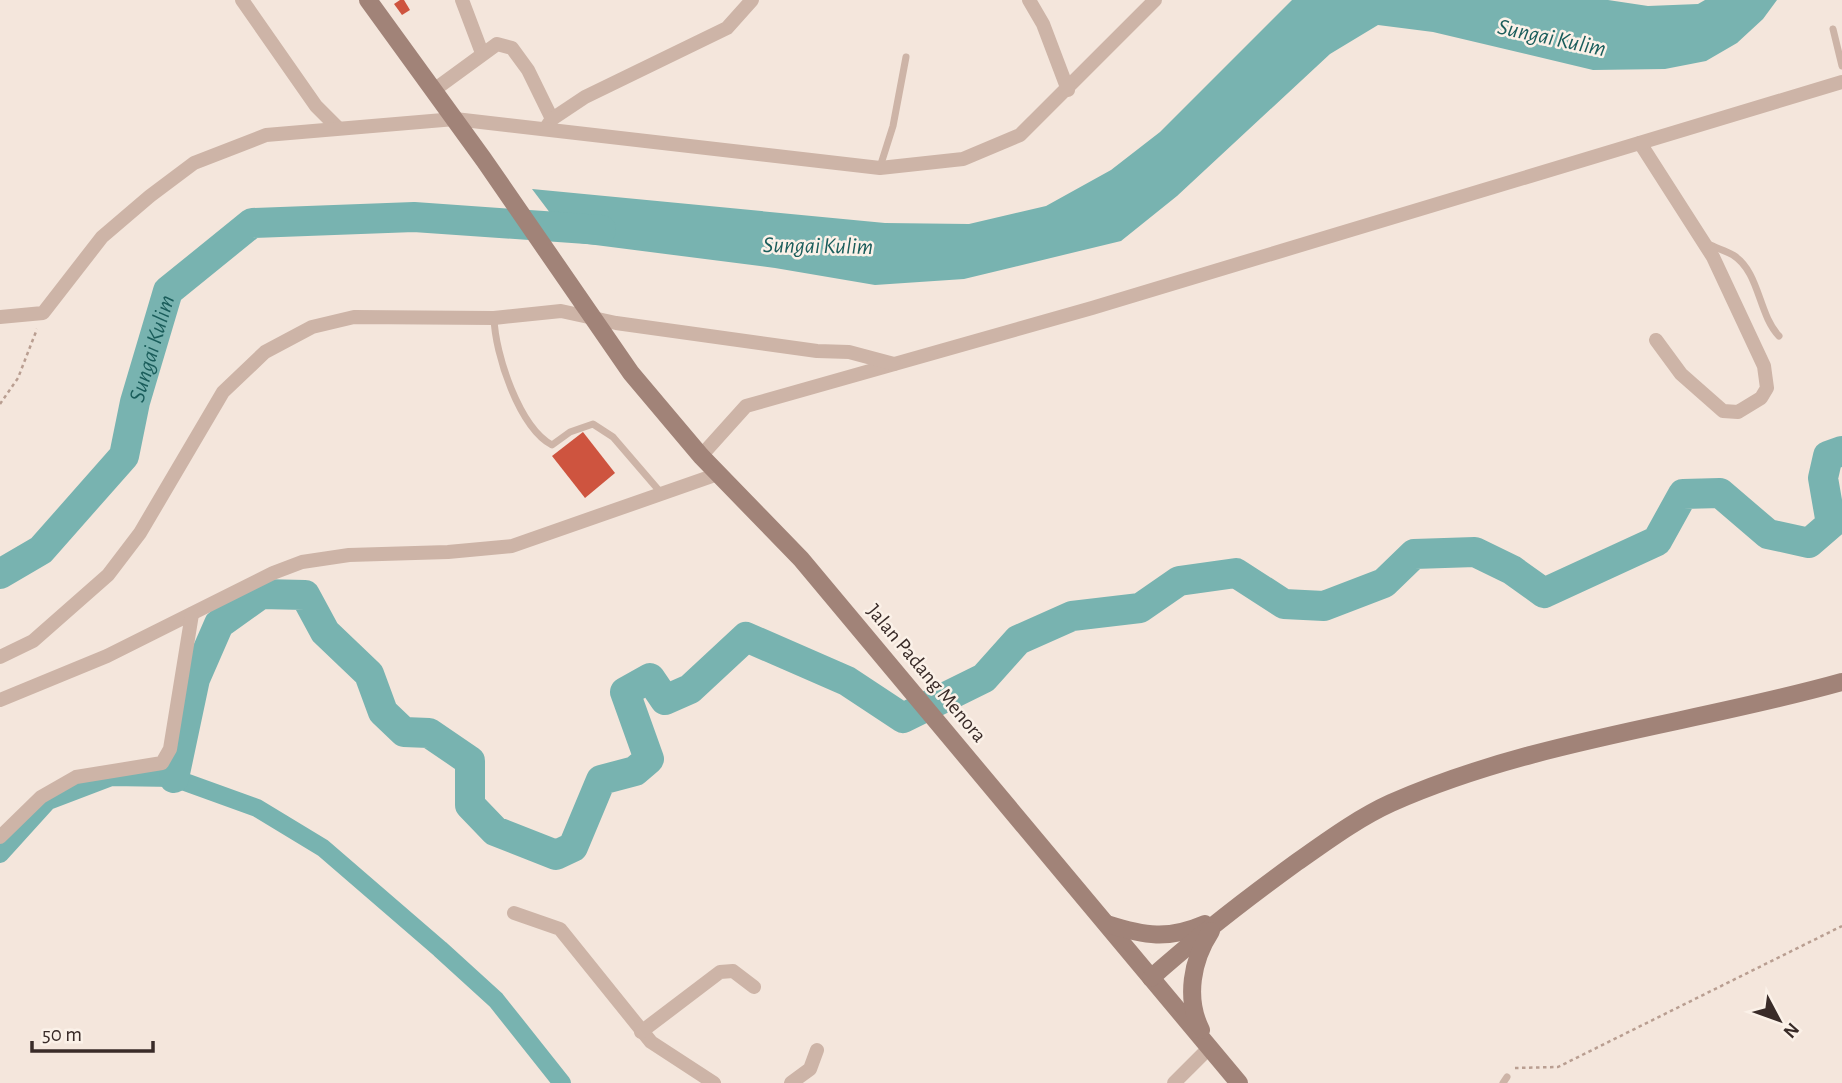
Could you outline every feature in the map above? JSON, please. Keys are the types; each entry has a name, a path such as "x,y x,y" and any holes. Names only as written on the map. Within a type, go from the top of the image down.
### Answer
{"main road":[{"name":"Jalan Padang Menora","path":"368,0 484,160 631,373 701,456 801,559 1239,1083"},
{"path":"1151,978 1221,916 1344,830 1391,803 1556,749 1776,701 1842,682"},
{"path":"1107,924 1144,936 1184,933 1221,916"},
{"path":"1209,1048 1194,1016 1192,981 1201,946 1221,916"}],"street":[{"path":"242,0 316,106 337,127"},
{"path":"462,0 482,54"},
{"path":"548,124 585,97 727,28 752,0"},
{"path":"1029,0 1043,24 1068,90"},
{"path":"0,317 43,313 103,237 150,196 194,163 265,135 455,119 548,124 880,168 963,159 1020,135 1156,0"},
{"path":"433,90 497,44 512,48 528,70 548,124"},
{"path":"701,456 746,406 1091,308 1842,82"},
{"path":"1640,143 1704,243 1764,366 1767,388 1761,398 1738,412 1723,411 1681,374 1656,340"},
{"path":"0,657 33,641 108,575 140,533 223,392 265,352 312,327 354,317 494,318 561,311 596,319 817,351 849,352 895,364"},
{"path":"0,700 107,656 302,562 349,555 448,552 512,546 718,474"},
{"path":"0,837 41,797 76,777 162,763 170,749 192,614"},
{"path":"514,913 560,929 641,1032 663,1052 714,1083"},
{"path":"641,1032 720,972 733,971 754,987"},
{"path":"1174,1083 1209,1048"},
{"path":"791,1083 810,1069 817,1050"}],"lane":[{"path":"1833,29 1842,66"},
{"path":"880,168 894,126 906,57"},
{"path":"1704,243 1735,256 1749,274 1763,308 1779,336"},
{"path":"494,318 495,340 513,393 539,438 552,445 570,432 593,424 613,436 662,494"}],"path":[{"path":"0,404 18,378 43,313"},
{"path":"1505,1080 1516,1067 1558,1067 1842,926"}],"water":[{"path":"1292,0 1608,0 1648,6 1698,4 1705,0 1777,0 1763,19 1737,43 1706,61 1665,69 1593,70 1433,32 1378,25 1330,54 1177,196 1121,241 964,279 875,285 775,268 572,242 532,189 885,223 969,224 1046,206 1111,170 1160,132"}],"building":[{"path":"404,0 410,10 402,15 394,4"},
{"path":"583,432 615,473 585,498 552,456"}],"waterway":[{"name":"Sungai Kulim","path":"0,574 41,550 124,456 135,402 168,291 252,223 414,217 601,230"},
{"path":"174,778 195,679 219,624 261,594 305,595 325,632 369,674 383,712 404,732 429,733 470,761 470,805 495,831 556,855 573,847 601,780 635,771 649,759 625,692 650,678 665,700 690,689 746,637 847,681 903,718 984,678 1018,640 1072,616 1140,608 1179,581 1236,573 1284,604 1324,606 1384,583 1414,554 1475,552 1512,570 1544,593 1657,541 1683,494 1720,493 1768,534 1809,543 1831,524 1823,478 1828,456 1842,451"},
{"path":"0,854 48,801 111,777 174,778 257,808 323,848 440,949 496,1000 562,1083"}]}
